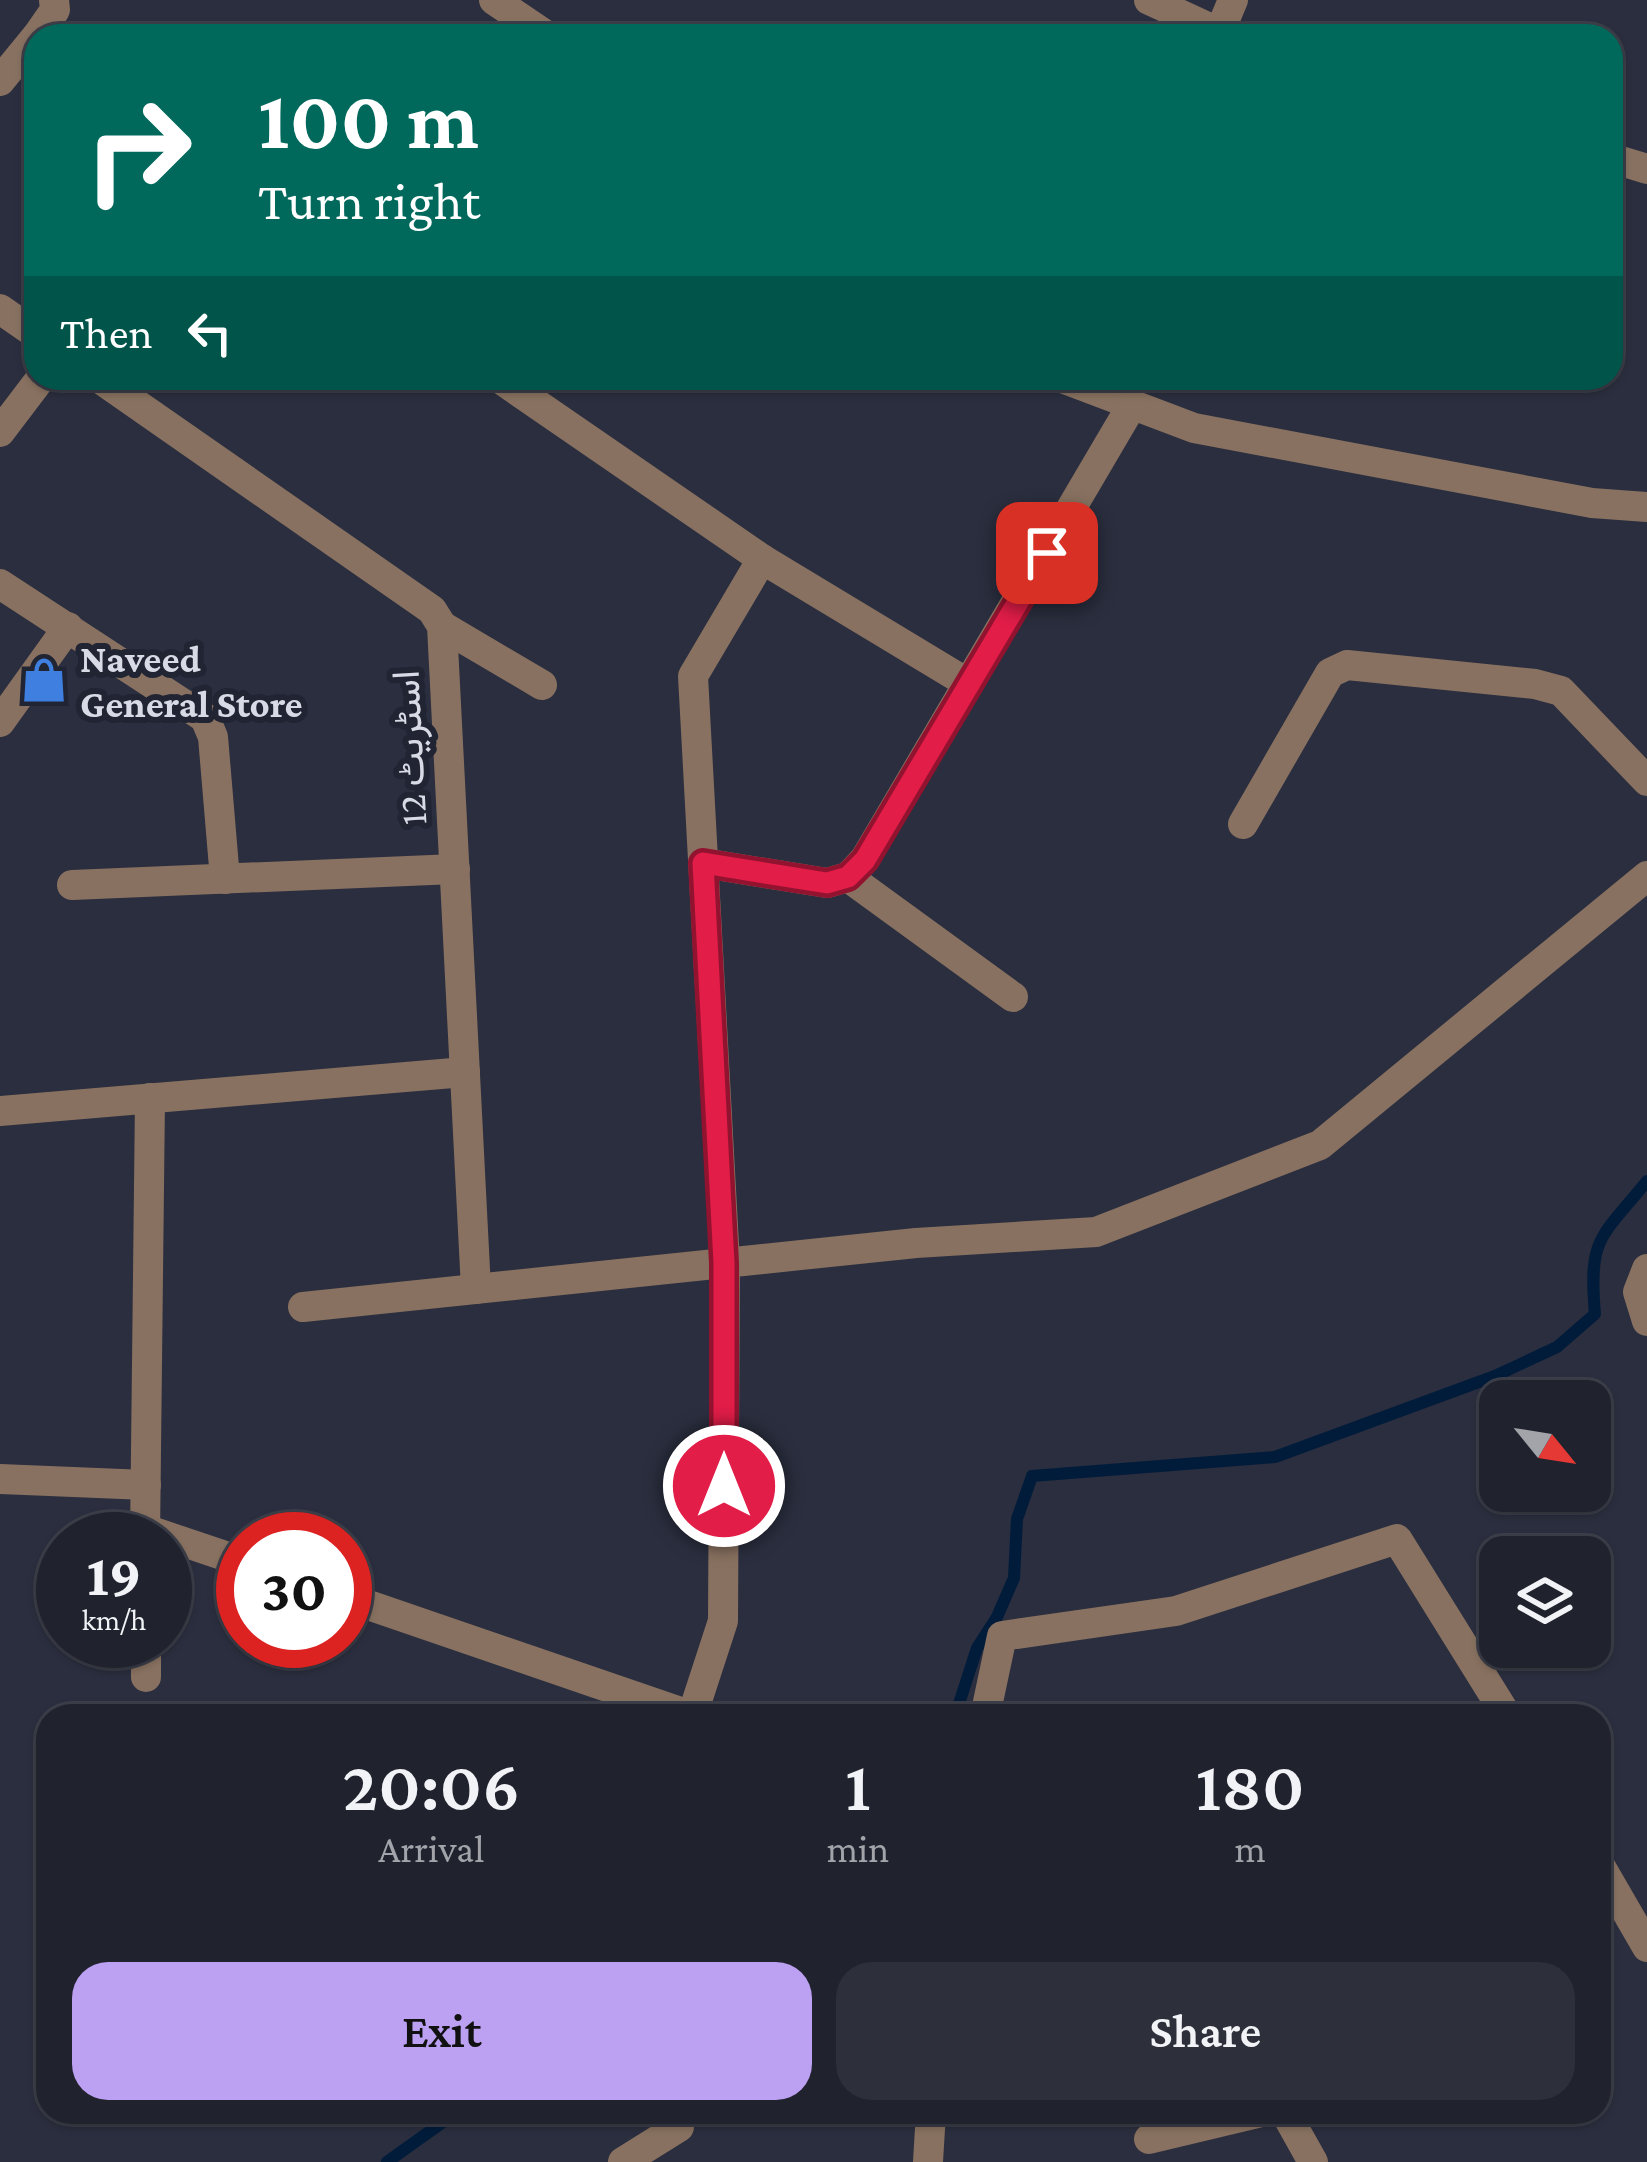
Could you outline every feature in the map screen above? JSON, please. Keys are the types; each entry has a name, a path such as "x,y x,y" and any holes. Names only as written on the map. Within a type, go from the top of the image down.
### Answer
{"street":[{"path":"494,0 529,24"},
{"path":"1149,0 1198,24"},
{"path":"0,81 24,55"},
{"path":"0,432 32,390"},
{"name":"اسٹریٹ 12","path":"116,390 433,610 442,626 476,1289"},
{"path":"517,390 762,559 969,684"},
{"path":"1098,390 1194,428 1592,502 1647,507"},
{"path":"703,863 827,883 848,877 865,860 1132,404"},
{"path":"696,1704 723,1621 724,1263 693,676 762,559"},
{"path":"0,584 205,718 213,737 225,878"},
{"path":"442,626 542,685"},
{"path":"0,722 68,627"},
{"path":"1243,824 1330,673 1347,664 1535,684 1561,691 1647,782"},
{"path":"72,885 455,869"},
{"path":"303,1307 916,1243 1096,1232 1320,1145 1647,876"},
{"path":"848,877 1013,998"},
{"path":"0,1111 465,1072"},
{"path":"146,1512 150,1098"},
{"path":"1647,1269 1638,1292 1647,1321"},
{"path":"0,1479 146,1485"},
{"path":"988,1704 1002,1636 1177,1612 1397,1538 1500,1704"},
{"path":"372,1606 657,1704"},
{"path":"146,1668 146,1677"},
{"path":"1611,1885 1647,1947"},
{"path":"623,2162 673,2124"},
{"path":"678,2124 682,2162"},
{"path":"928,2162 930,2124"},
{"path":"1150,2139 1212,2124"},
{"path":"1292,2124 1313,2162"}],"waterway":[{"path":"959,1704 977,1648 1014,1578 1017,1519 1032,1476 1275,1457 1495,1376 1557,1347 1595,1314 1594,1269 1601,1240 1647,1181"},
{"path":"387,2162 440,2124"}],"place":[{"name":"Naveed General Store","path":"44,680"}],"route":[{"path":"724,1486 724,1263 703,863 827,883 848,877 865,860 1047,553"}]}
